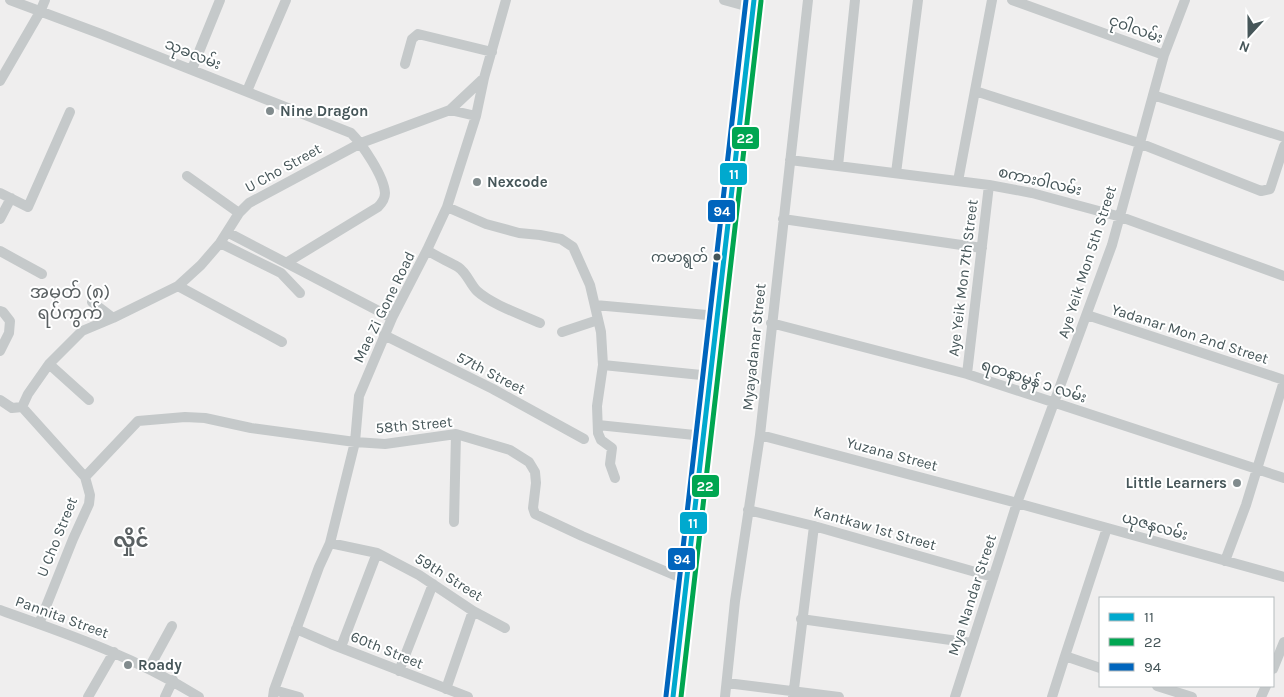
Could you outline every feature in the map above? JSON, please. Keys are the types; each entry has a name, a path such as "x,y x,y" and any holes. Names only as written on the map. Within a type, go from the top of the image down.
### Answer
{"main road":[{"path":"673,697 754,4"}],"street":[{"name":"သုခလမ်း","path":"10,0 192,69 351,133 361,143"},
{"path":"0,81 45,0"},
{"path":"192,69 220,0"},
{"path":"247,91 286,0"},
{"name":"Mae Zi Gone Road","path":"274,693 319,567 330,543 355,442 359,396 384,335 447,207 476,116 484,78 506,0"},
{"path":"724,0 754,4"},
{"name":"Myayadanar Street","path":"725,697 734,601 760,435 808,0"},
{"path":"838,166 855,0"},
{"path":"896,173 918,0"},
{"path":"958,181 992,0"},
{"name":"ငုဝါလမ်း","path":"1012,0 1164,55"},
{"name":"Aye Yeik Mon 5th Street","path":"1018,502 1121,217 1139,143 1164,55 1185,0"},
{"path":"405,64 412,39 418,34 492,52"},
{"name":"U Cho Street","path":"22,407 28,394 49,364 82,331 178,286 201,265 220,243 239,214 249,204 361,143 450,110 484,78"},
{"path":"975,91 1139,143 1261,190 1270,189 1284,146"},
{"path":"1153,95 1284,137"},
{"path":"450,110 476,116"},
{"path":"0,193 28,206 70,112"},
{"path":"286,263 378,207 382,202 385,196 384,189 361,143"},
{"name":"စကား၀ါလမ်း","path":"790,160 989,185 1032,193 1121,217 1284,276"},
{"path":"187,176 239,214"},
{"name":"Aye Yeik Mon 7th Street","path":"966,374 989,185"},
{"path":"0,219 11,198"},
{"path":"447,207 486,224 519,233 560,239 573,247 590,286 601,332 603,365 597,406 598,433 601,440 612,448 610,464 615,478"},
{"path":"783,219 982,248"},
{"path":"227,232 392,318"},
{"path":"220,243 281,274 300,293"},
{"path":"427,250 440,259 458,267 464,272 477,291 495,302 540,323"},
{"path":"0,252 42,274"},
{"path":"178,286 282,342"},
{"path":"92,302 113,318"},
{"path":"594,305 718,316"},
{"path":"0,311 10,321 9,333 0,351"},
{"name":"Yadanar Mon 2nd Street","path":"1087,315 1284,381"},
{"path":"562,332 598,320"},
{"name":"ရတနာမွန် ၁ လမ်း","path":"772,323 966,374 1284,478"},
{"name":"57th Street","path":"384,335 493,389 584,439"},
{"path":"49,364 89,400"},
{"path":"603,365 711,376"},
{"path":"1225,561 1246,505 1284,381"},
{"path":"0,400 12,408 22,407 85,477"},
{"name":"58th Street","path":"85,477 138,421 185,417 204,418 251,428 355,442 397,444 456,434 510,450 529,462 536,477 533,508 535,514 686,580"},
{"path":"598,425 704,436"},
{"path":"454,522 456,434"},
{"name":"Yuzana Street","path":"760,435 1018,502"},
{"name":"U Cho Street","path":"39,624 72,539 88,504 90,495 85,477"},
{"name":"ယုဇနလမ်း","path":"1018,502 1284,578"},
{"name":"Mya Nandar Street","path":"955,697 1018,502"},
{"name":"Kantkaw 1st Street","path":"748,510 814,526 993,577"},
{"path":"793,694 814,526"},
{"path":"1052,697 1107,528"},
{"name":"59th Street","path":"330,543 377,553 433,584 474,611 505,628"},
{"path":"341,647 377,553"},
{"path":"398,671 433,584"},
{"name":"Pannita Street","path":"0,610 114,652 173,680 199,697"},
{"path":"446,689 474,611"},
{"path":"801,619 972,643"},
{"path":"149,668 172,626"},
{"name":"60th Street","path":"296,629 398,671 468,697"},
{"path":"1274,667 1284,642"},
{"name":"Pannita Street","path":"88,697 114,652"},
{"path":"1065,656 1099,668"},
{"path":"165,697 173,680"},
{"path":"727,683 793,694 839,697"},
{"path":"1160,687 1192,697"},
{"path":"274,693 299,697"}],"transit line":[{"name":"94","path":"666,696 746,0"},
{"name":"11","path":"673,697 754,0"},
{"name":"22","path":"681,697 761,1"}],"place":[{"name":"Nine Dragon","path":"270,111"},
{"name":"Nexcode","path":"477,182"},
{"name":"ကမာရွတ်","path":"717,257"},
{"name":"Little Learners","path":"1237,483"},
{"name":"Roady","path":"128,665"}],"district":[{"name":"အမှတ် (၈) ရပ်ကွက်","path":"70,302"},
{"name":"လှိုင်","path":"131,540"}]}
